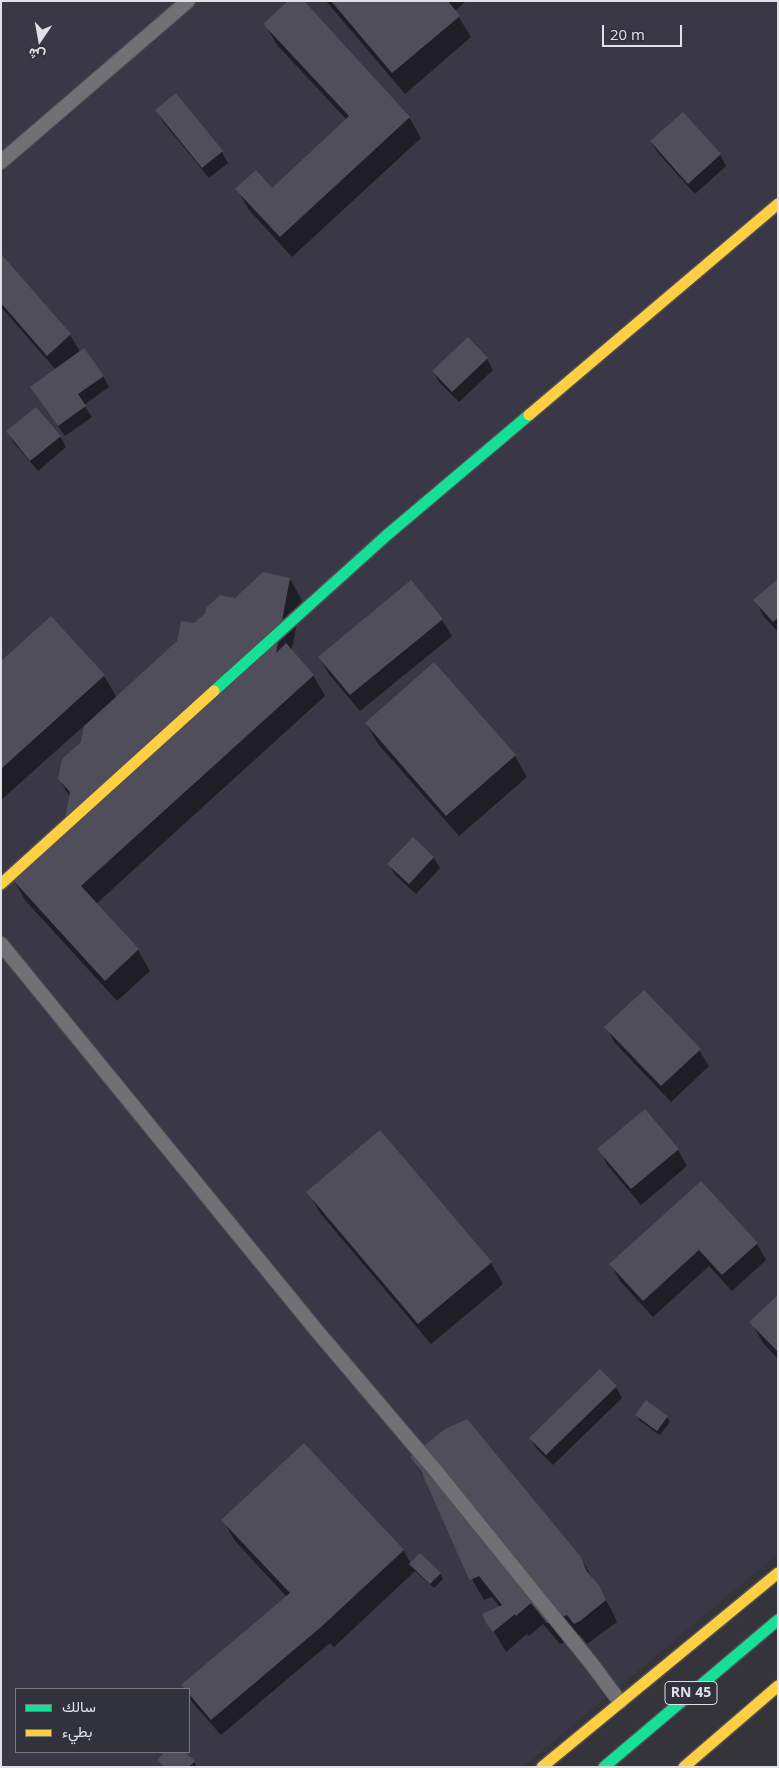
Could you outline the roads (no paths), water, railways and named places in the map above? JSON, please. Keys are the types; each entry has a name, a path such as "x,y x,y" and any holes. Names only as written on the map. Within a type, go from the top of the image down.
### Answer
{"main road":[{"path":"1,884 386,535 778,204"},
{"path":"542,1767 778,1574"},
{"name":"RN 45","path":"604,1767 778,1620"},
{"path":"684,1767 778,1686"}],"lane":[{"path":"1,162 188,1"},
{"path":"1,944 317,1331 435,1470 620,1702"}]}
